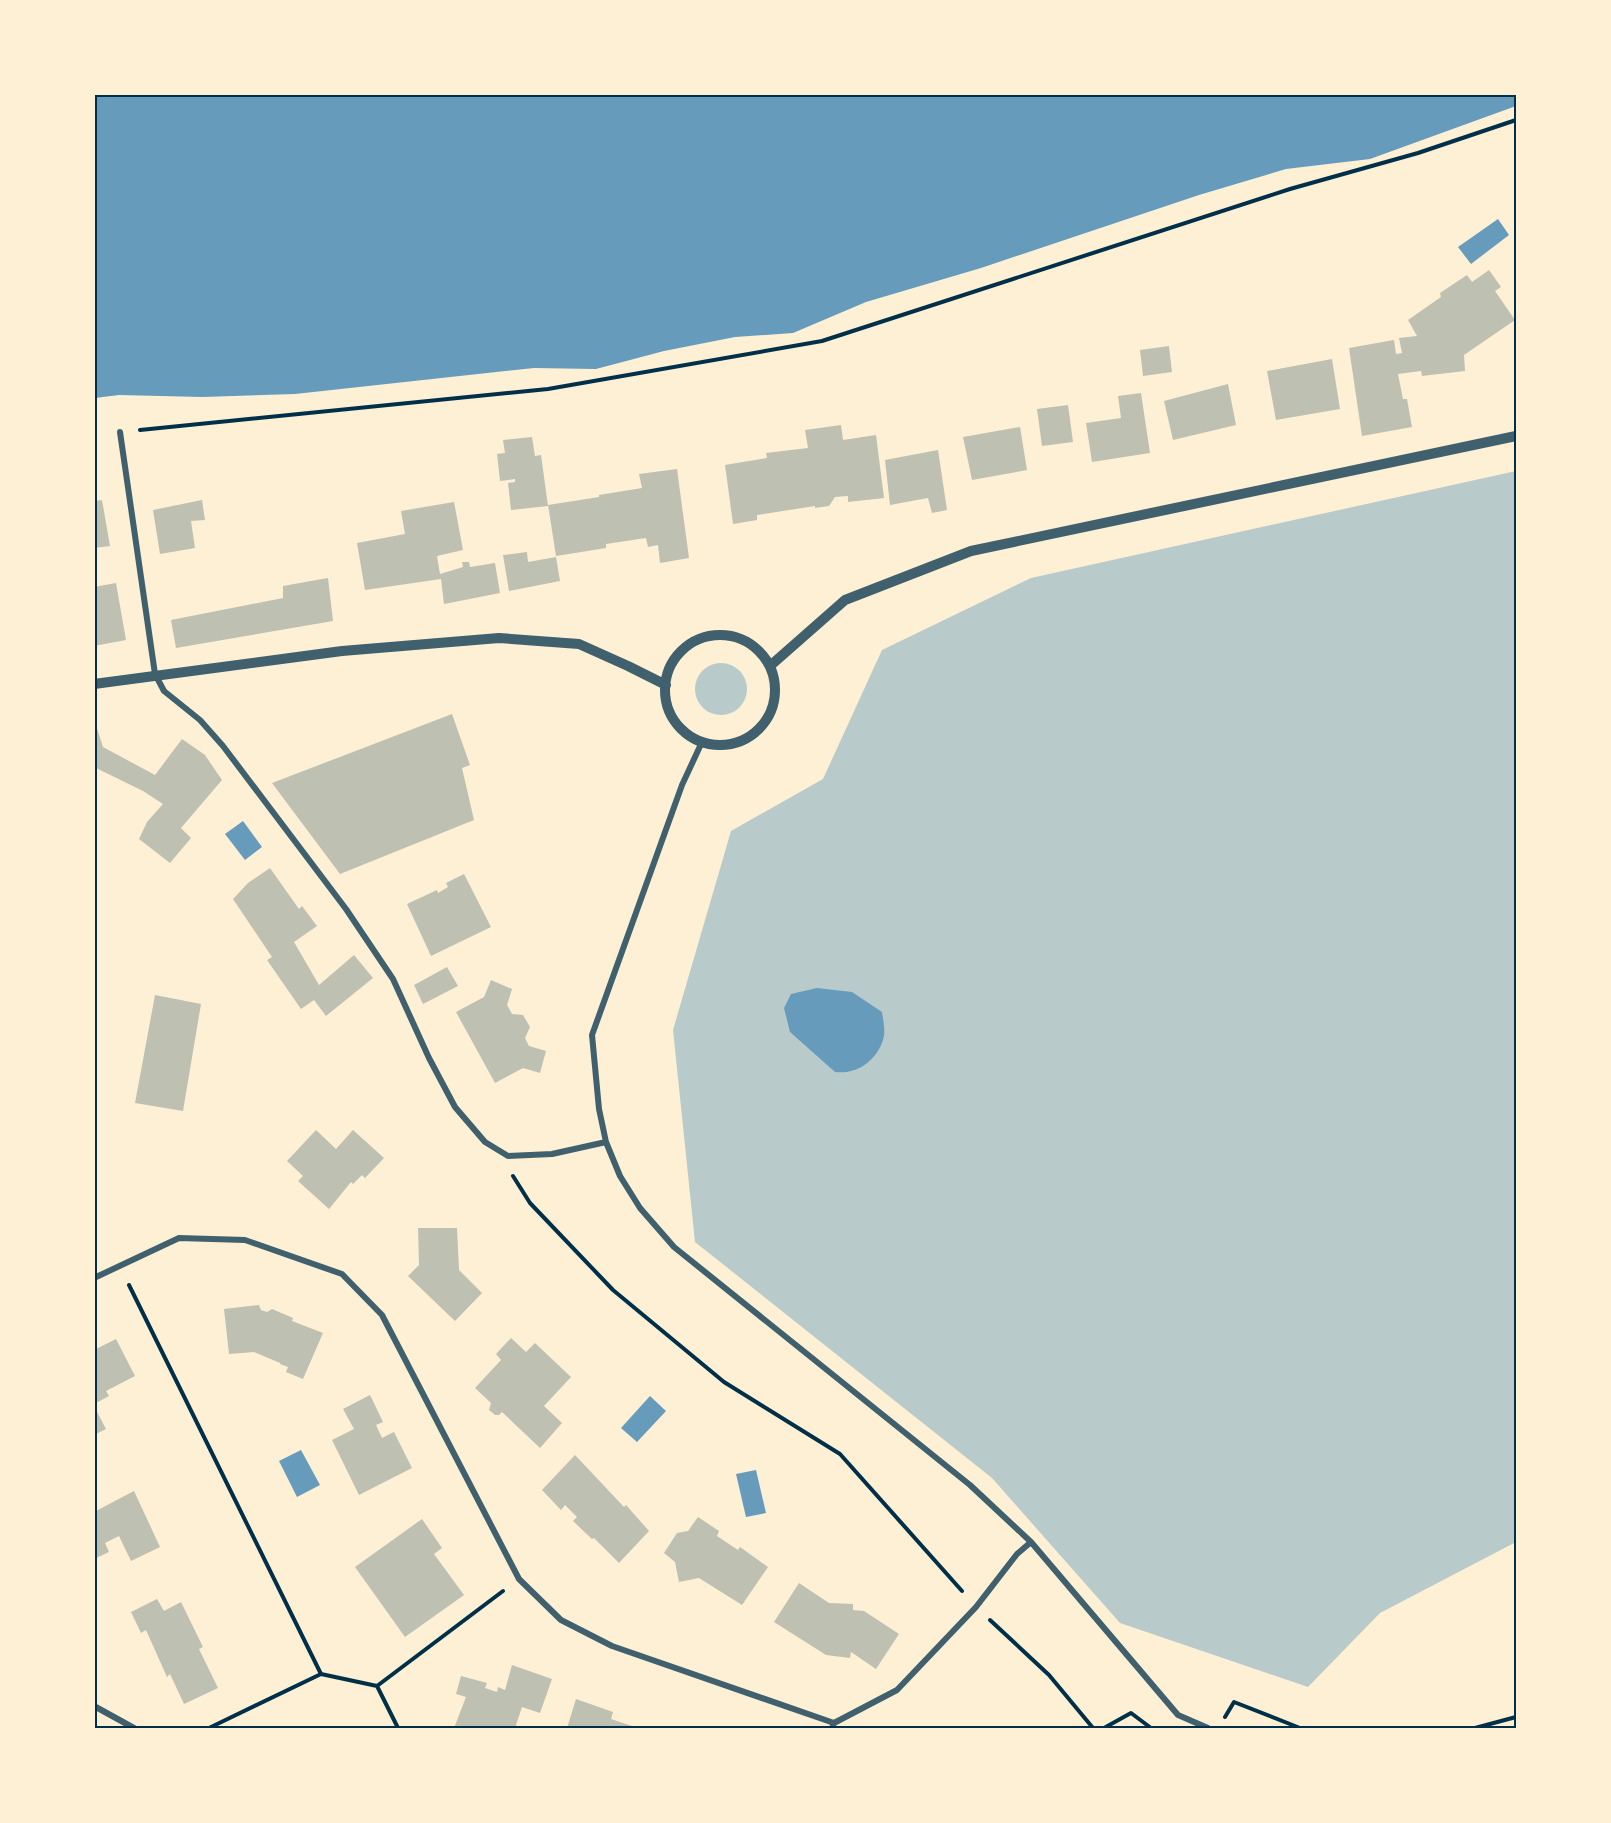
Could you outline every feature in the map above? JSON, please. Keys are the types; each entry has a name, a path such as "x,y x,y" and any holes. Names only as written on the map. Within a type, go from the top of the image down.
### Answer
{"street":[{"path":"120,432 155,675 164,691 200,720 223,746 346,909 393,979 429,1058 455,1107 484,1142 508,1156 552,1154 606,1142"},
{"path":"770,666 845,600 971,551 1516,436"},
{"path":"718,635 733,637 748,643 770,666 775,683 774,702 767,719 755,733 739,742 720,746 702,742 687,734 674,720 667,703 666,685 669,670 677,656 688,646 718,635"},
{"path":"94,684 342,651 499,638 579,644 666,685"},
{"path":"702,742 682,785 592,1035 599,1109 606,1142 620,1176 640,1208 674,1247 970,1485 1031,1542 1178,1715 1208,1728"},
{"path":"94,1278 179,1238 245,1240 342,1274 382,1315 519,1579 561,1620 612,1646 833,1726 897,1690 976,1607 1017,1554 1031,1542"},
{"path":"94,1706 134,1728"}],"path":[{"path":"120,432 548,389 822,341 1290,189 1419,153 1516,120"},
{"path":"496,1149 530,1203 613,1290 723,1382 840,1454 976,1607 1049,1675 1093,1728"},
{"path":"120,1266 321,1674"},
{"path":"209,1728 321,1674 377,1686 519,1579"},
{"path":"377,1686 398,1728"},
{"path":"1223,1720 1234,1702 1300,1728"},
{"path":"1104,1728 1131,1713 1151,1728"},
{"path":"1475,1728 1516,1717"}],"shaded area":[{"path":"1516,471 1516,1542 1380,1613 1308,1687 1120,1623 992,1478 695,1242 673,1030 731,831 823,779 882,650 1031,578"},
{"path":"716,663 726,663 740,670 747,689 740,708 726,715 716,715 706,711 699,704 695,694 695,684 699,674 706,667"}],"water":[{"path":"1516,94 1516,106 1370,159 1286,169 1199,195 981,268 866,302 793,333 735,337 664,351 596,369 534,368 295,394 202,397 119,395 95,398 95,95"},
{"path":"1498,219 1509,235 1471,264 1458,247"},
{"path":"243,821 262,847 245,860 225,834"},
{"path":"817,988 852,992 882,1012 884,1036 877,1052 866,1064 852,1071 835,1072 790,1032 784,1008 791,994"},
{"path":"650,1396 666,1411 637,1442 621,1428"},
{"path":"301,1450 320,1485 297,1497 279,1461"},
{"path":"756,1470 766,1513 746,1517 736,1474"}],"building":[{"path":"1489,270 1501,287 1495,291 1515,320 1464,355 1465,371 1422,376 1421,371 1398,374 1403,399 1407,399 1412,427 1362,436 1349,348 1394,340 1396,354 1402,353 1399,338 1417,336 1408,320 1441,297 1440,293 1467,275 1472,282"},
{"path":"1169,346 1172,372 1143,376 1140,350"},
{"path":"1332,359 1340,409 1276,420 1267,371"},
{"path":"1228,384 1236,425 1173,440 1164,401"},
{"path":"1141,393 1150,453 1092,462 1086,423 1121,418 1118,396"},
{"path":"1068,405 1073,442 1042,446 1037,409"},
{"path":"841,425 843,440 876,435 884,498 848,502 848,496 835,497 829,506 757,515 757,520 733,524 725,465 767,458 766,453 808,448 805,430"},
{"path":"1020,427 1027,470 972,480 963,437"},
{"path":"532,437 535,456 541,455 548,506 511,510 508,483 515,482 515,479 500,481 497,454 505,453 503,440"},
{"path":"938,450 947,510 932,513 928,498 890,505 885,460"},
{"path":"677,469 689,558 660,563 658,545 648,547 646,538 606,544 606,548 556,556 548,505 642,488 639,474"},
{"path":"102,500 110,546 94,548 94,501"},
{"path":"202,500 205,520 191,521 195,548 160,554 153,510"},
{"path":"454,502 463,550 437,556 440,574 463,567 462,562 469,562 470,567 495,563 500,593 444,604 441,579 365,590 357,543 405,534 401,511"},
{"path":"527,552 528,562 556,557 560,581 509,591 503,555"},
{"path":"328,578 333,621 176,648 171,620 283,598 283,586"},
{"path":"116,583 126,640 94,646 94,587"},
{"path":"452,714 470,765 462,768 474,820 340,874 272,783"},
{"path":"94,719 103,747 155,775 182,739 205,755 222,780 181,828 191,838 170,863 139,839 147,822 163,804 143,791 94,767"},
{"path":"270,868 299,909 302,906 317,926 294,942 319,985 354,955 373,978 326,1016 314,1000 301,1009 267,960 272,957 233,899 248,883"},
{"path":"464,874 491,927 431,956 407,904 437,890 438,893 448,887 446,883"},
{"path":"447,967 458,986 423,1004 414,985"},
{"path":"491,980 512,989 507,1005 512,1014 523,1015 530,1027 525,1038 529,1046 546,1051 540,1073 523,1068 495,1083 456,1012 484,997"},
{"path":"155,995 201,1004 183,1111 135,1103"},
{"path":"316,1130 336,1149 353,1130 384,1158 365,1178 362,1175 353,1184 351,1182 329,1209 298,1181 303,1176 287,1161"},
{"path":"418,1228 457,1228 459,1270 482,1293 455,1321 408,1276 419,1265"},
{"path":"259,1305 261,1310 267,1312 272,1309 293,1318 292,1321 323,1333 303,1379 286,1372 288,1367 254,1352 229,1354 224,1309"},
{"path":"511,1338 526,1352 535,1343 571,1377 544,1406 562,1423 540,1448 502,1412 495,1415 489,1410 491,1403 475,1388 501,1360 496,1354"},
{"path":"116,1339 135,1376 106,1391 109,1396 94,1404 94,1350"},
{"path":"370,1395 383,1422 376,1425 382,1438 394,1432 412,1468 359,1495 332,1440 354,1429 343,1409"},
{"path":"94,1406 106,1429 94,1435"},
{"path":"575,1455 649,1531 619,1563 573,1521 577,1517 565,1505 561,1510 542,1490"},
{"path":"134,1491 160,1547 131,1561 119,1536 105,1543 109,1552 94,1559 94,1512"},
{"path":"698,1517 719,1531 717,1536 738,1550 740,1547 768,1567 742,1605 699,1578 679,1582 675,1562 664,1553 677,1533 688,1531"},
{"path":"422,1519 442,1548 434,1554 464,1595 405,1637 355,1567"},
{"path":"799,1583 829,1603 853,1604 853,1610 864,1611 899,1634 876,1669 851,1652 850,1658 826,1655 774,1622"},
{"path":"157,1599 164,1611 181,1602 203,1647 199,1649 218,1688 184,1704 170,1674 167,1677 146,1630 141,1633 131,1612"},
{"path":"512,1665 552,1679 540,1713 522,1707 515,1728 454,1728 466,1697 456,1694 461,1676 487,1683 485,1688 497,1692 498,1687 505,1690"},
{"path":"576,1699 613,1712 611,1719 638,1728 567,1728"}]}
